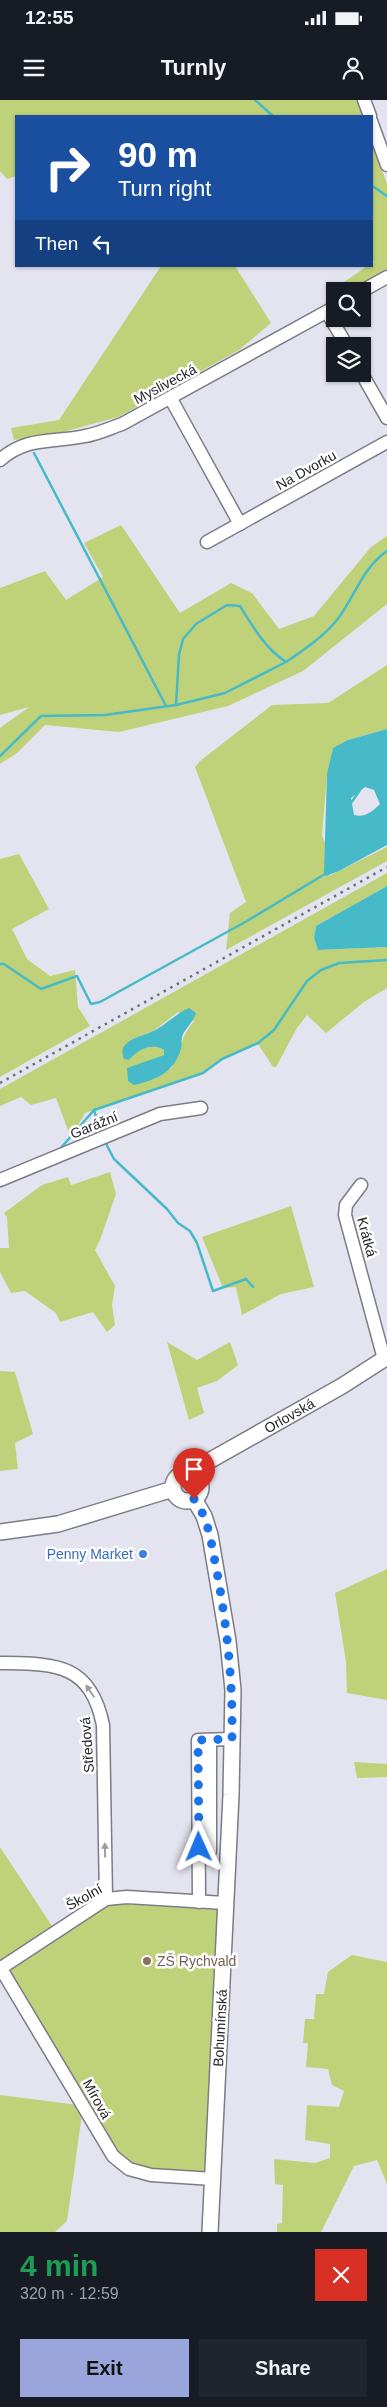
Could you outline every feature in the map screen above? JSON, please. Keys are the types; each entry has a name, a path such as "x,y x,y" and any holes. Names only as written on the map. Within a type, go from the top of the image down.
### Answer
{"main road":[{"name":"Orlovská","path":"195,1476 209,1461 334,1390 386,1358"},
{"path":"181,1474 195,1476 201,1487 194,1499 181,1500 173,1490 175,1480 181,1474"},
{"path":"0,1532 58,1524 173,1490"},
{"name":"Bohumínská","path":"194,1499 204,1516 210,1535 222,1600 233,1690 210,2232"}],"street":[{"path":"364,100 370,115"},
{"path":"373,126 387,165"},
{"path":"371,286 387,277"},
{"name":"Myslivecká","path":"0,460 16,448 31,442 85,436 122,424 326,312"},
{"path":"367,382 387,418"},
{"path":"170,399 240,524"},
{"name":"Na Dvorku","path":"207,542 387,442"},
{"name":"Garážní","path":"0,1180 160,1114 201,1108"},
{"name":"Krátká","path":"361,1185 346,1205 345,1216 386,1358"},
{"name":"Středová","path":"0,1663 57,1666 80,1678 99,1705 103,1725 106,1899"},
{"path":"199,1902 198,1740 232,1739"},
{"name":"Školní","path":"0,1968 106,1899 127,1897 225,1903"},
{"name":"Mírová","path":"0,1968 113,2156 129,2168 151,2175 213,2178"}],"green space":[{"path":"0,100 358,100 364,115 15,115 15,176 7,179 0,171"},
{"path":"373,145 387,184 387,269 365,282 344,282 366,267 373,267"},
{"path":"160,267 236,267 271,323 239,350 118,417 63,432 14,440 11,428 59,420"},
{"path":"121,525 180,613 231,583 252,593 279,629 314,616 371,547 387,536 387,604 303,671 228,706 119,732 45,725 17,753 0,764 0,728 29,707 0,715 0,588 45,571 66,600 103,577 84,543"},
{"path":"387,665 387,729 348,740 327,774 322,836 326,844 329,876 387,847 387,861 226,950 230,913 246,902 195,767 200,761 272,705 328,703"},
{"path":"19,854 49,909 12,929 27,959 50,976 75,970 78,1007 90,1026 0,1077 0,859"},
{"path":"387,873 387,886 316,926 314,938 318,950 387,947 387,988 364,1002 326,1033 307,1015 297,1028 276,1067 273,1067 258,1044 224,1059 203,1073 85,1113 71,1138 56,1098 31,1105 21,1097 0,1106 0,1089","holes":["178,1012 194,1021 183,1038 171,1069 153,1059 164,1055 164,1050 160,1048 148,1047 133,1054 130,1040 152,1032"]},
{"path":"110,1172 116,1194 95,1250 115,1286 112,1305 115,1325 107,1332 93,1312 60,1322 56,1313 25,1291 11,1293 0,1272 0,1248 9,1248 7,1217 4,1213 42,1185 68,1177 71,1185"},
{"path":"291,1206 314,1287 281,1294 242,1315 236,1287 223,1288 202,1237"},
{"path":"167,1342 197,1360 230,1342 238,1365 217,1381 197,1388 204,1413 189,1420"},
{"path":"0,1371 15,1372 33,1434 15,1443 18,1469 0,1471"},
{"path":"387,1569 387,1700 347,1693 346,1662 335,1593"},
{"path":"354,1762 387,1764 387,1777 357,1778"},
{"path":"0,1847 54,1929 3,1964 0,1959"},
{"path":"107,1903 217,1910 204,2174 148,2168 137,2165 117,2154 7,1970"},
{"path":"352,1955 387,1962 387,2184 377,2160 354,2166 321,2232 277,2232 277,2224 282,2223 283,2185 275,2184 274,2159 315,2163 330,2158 330,2144 305,2140 307,2105 339,2107 344,2091 332,2085 328,2069 306,2067 308,2043 303,2043 305,2019 314,2019 316,1994 324,1994 328,1972"},
{"path":"0,2095 78,2105 82,2114 67,2221 55,2232 0,2232"}],"water":[{"path":"387,729 387,845 326,876 324,873 327,774 333,748 348,740","holes":["365,787 374,790 380,804 365,815 354,815 351,798"]},
{"path":"387,886 387,947 318,950 314,938 316,926"},
{"path":"189,1008 196,1013 183,1034 181,1049 174,1064 163,1074 150,1080 134,1085 128,1081 127,1068 164,1055 164,1050 155,1047 145,1048 129,1060 124,1059 123,1047 131,1040 156,1029"}],"waterway":[{"path":"255,100 272,115"},
{"path":"373,186 387,196"},
{"path":"34,453 166,706"},
{"path":"0,756 41,716 105,715 176,705 179,655 183,639 196,624 227,605 240,606 266,644 286,662 332,626 371,565 387,551"},
{"path":"176,705 225,693 286,662"},
{"path":"351,803 362,787"},
{"path":"0,964 4,964 41,989 77,976 91,1004 100,1002 247,921 325,874 326,871"},
{"path":"60,1149 94,1110 203,1073 222,1059 258,1043 274,1030 307,981 321,970 339,963 387,960"},
{"path":"94,1110 101,1133"},
{"path":"104,1140 114,1159 167,1209 178,1223 190,1231 197,1243 213,1291 246,1279 253,1287"}],"railway":[{"path":"0,1083 387,867"}],"place":[{"name":"Penny Market","path":"143,1554"},
{"name":"ZŠ Rychvald","path":"147,1961"}],"route":[{"path":"194,1499 204,1516 210,1535 228,1642 233,1690 232,1739 198,1740 199,1847"}]}
